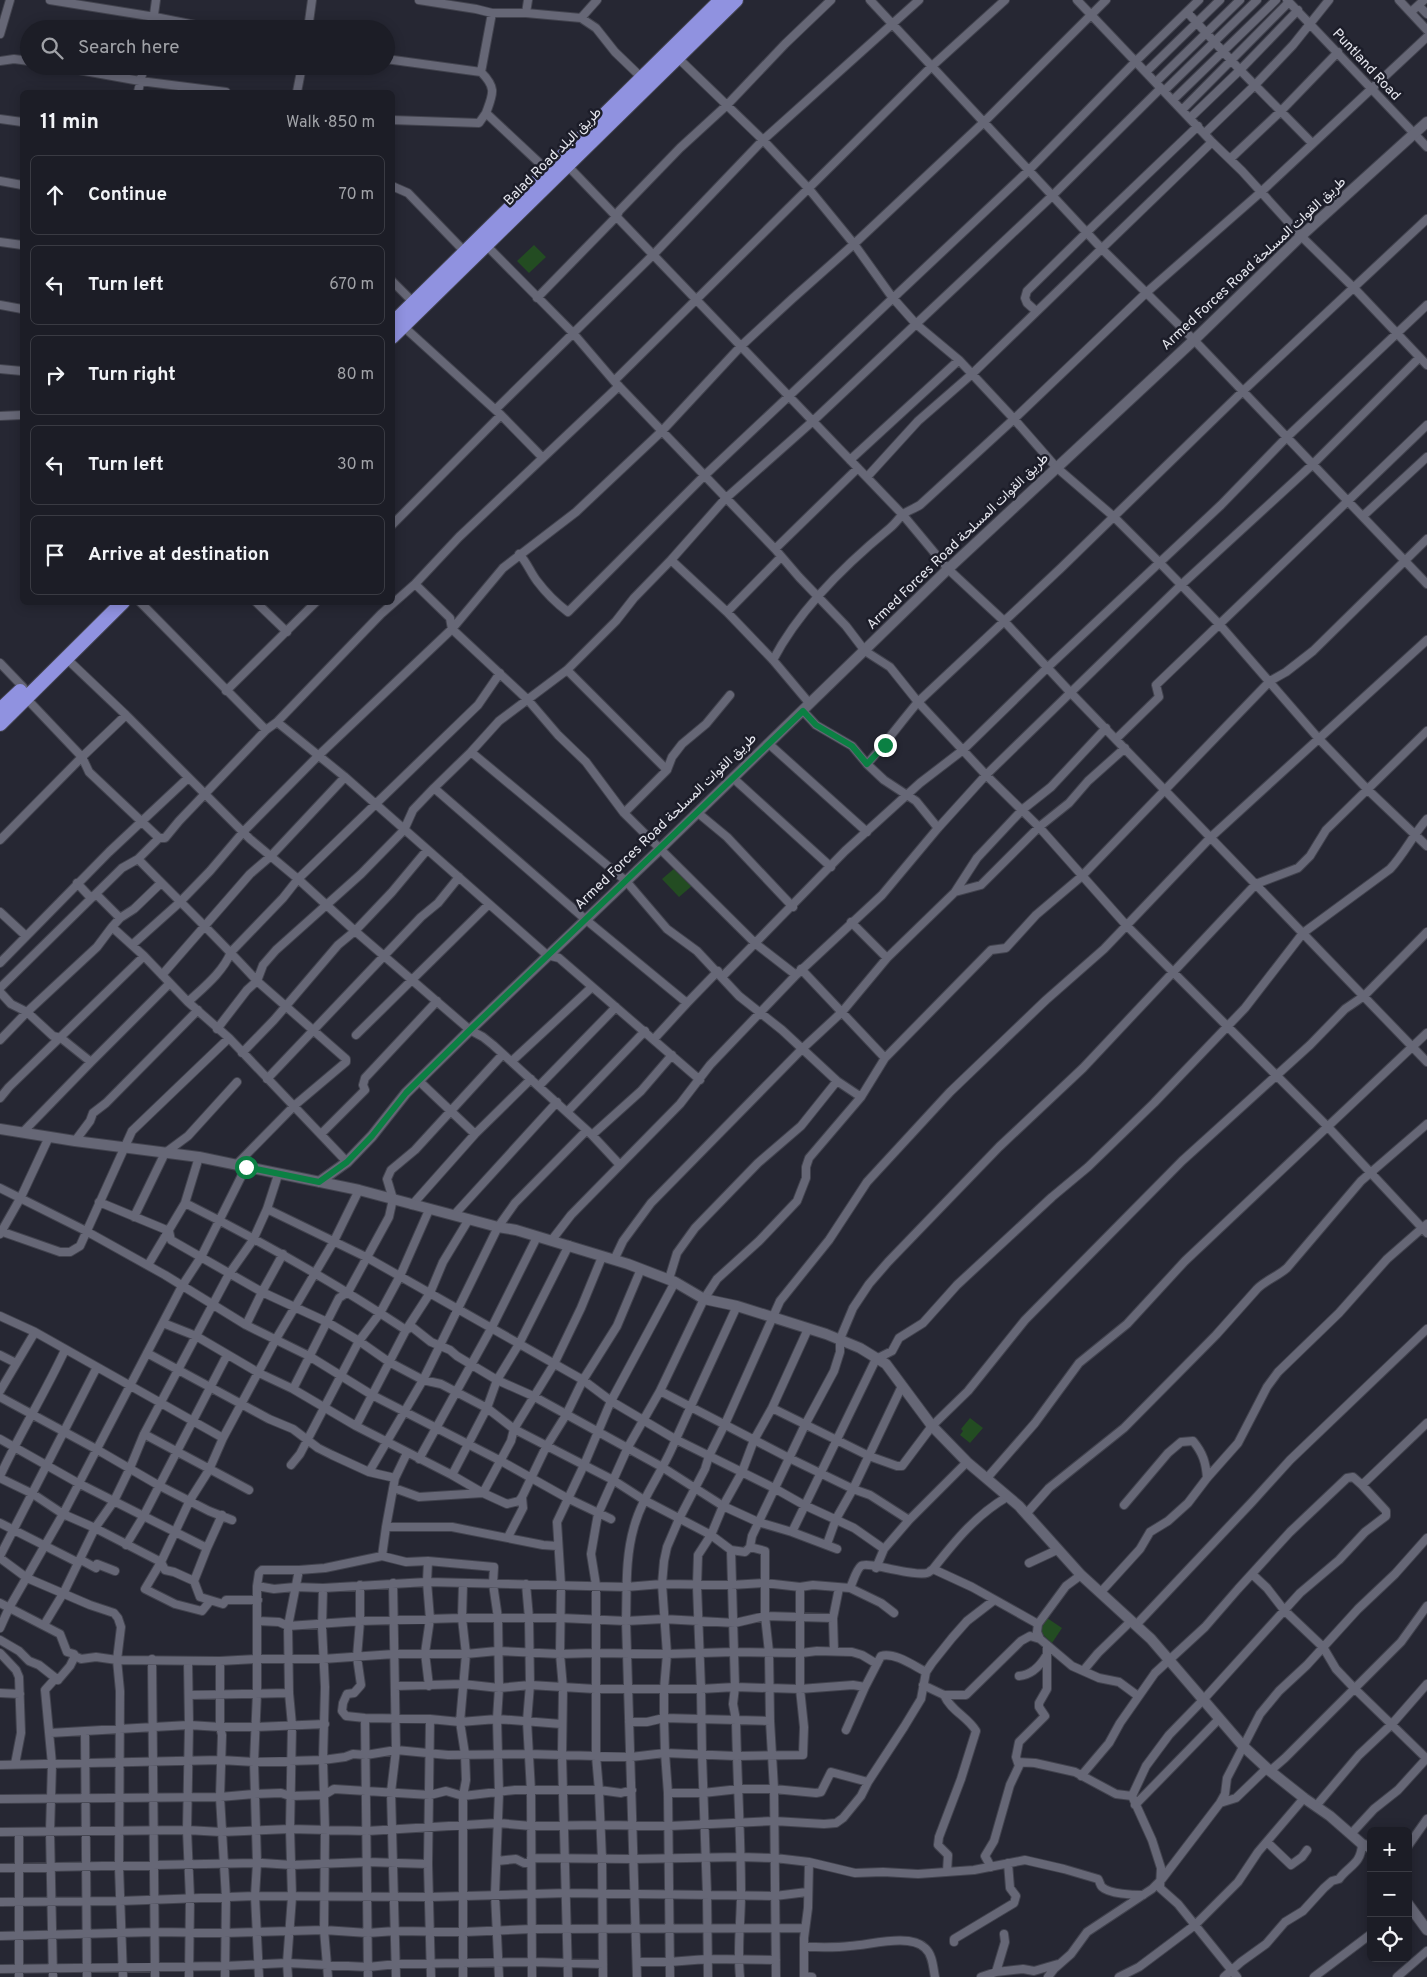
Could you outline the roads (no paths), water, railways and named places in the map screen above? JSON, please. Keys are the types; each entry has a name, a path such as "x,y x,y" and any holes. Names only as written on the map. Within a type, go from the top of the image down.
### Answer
{"highway":[{"name":"Balad Road طريق البلد","path":"398,325 486,245 642,78 721,0"},
{"name":"Balad Road طريق البلد","path":"398,325 414,303 548,171 564,162 736,0"},
{"path":"0,724 24,693 106,605"},
{"path":"0,710 66,658 120,605"}],"street":[{"path":"0,34 10,0"},
{"path":"50,0 170,20"},
{"path":"154,20 156,0"},
{"path":"309,20 312,0"},
{"path":"418,0 477,4 492,13 526,13 581,18 596,28 615,52 642,78"},
{"path":"526,13 528,0"},
{"path":"581,18 597,0"},
{"path":"537,298 680,148 727,105 785,44 831,0"},
{"path":"870,0 1102,249 1194,340 1427,584"},
{"path":"395,522 573,333 654,254 763,140 919,0"},
{"path":"395,602 415,584 459,537 543,458 616,384 696,298 809,190 931,67 1005,0"},
{"path":"1077,0 1230,159 1301,236 1398,332 1427,365"},
{"path":"132,945 180,902 244,831 318,756 452,629 503,568 576,512 662,431 741,346 854,244 983,123 1106,0"},
{"path":"519,554 553,601 568,612 704,476 1028,171 1199,0"},
{"path":"1146,72 1220,0"},
{"path":"217,1028 247,990 258,981 263,965 276,950 361,874 404,830 413,810 499,721 567,670 616,621 634,598 671,560 725,499 813,421 1052,196 1160,87 1206,33 1240,0"},
{"path":"1160,87 1215,43 1257,0"},
{"path":"1173,100 1276,0"},
{"path":"1205,133 1293,45 1329,0"},
{"path":"1399,0 1427,30"},
{"path":"1182,110 1232,61 1288,1"},
{"name":"Puntland Road","path":"1288,1 1427,147"},
{"path":"1411,12 1422,3 1427,14"},
{"path":"1190,118 1298,10"},
{"path":"1188,12 1240,70 1312,143"},
{"path":"481,72 492,13"},
{"path":"773,660 783,640 797,620 862,552 903,515 920,505 1014,419 1147,292 1261,192 1427,37"},
{"path":"1230,159 1281,111 1338,52"},
{"path":"677,57 763,140 809,190 854,244 892,298 916,324 959,360 1056,467 1113,516 1159,562 1180,586 1220,625 1319,739 1368,790 1427,846"},
{"path":"395,59 481,72 490,82 493,93 486,113 479,123 395,120"},
{"path":"0,61 20,61"},
{"path":"107,75 210,90"},
{"path":"138,90 142,75"},
{"path":"297,90 300,75"},
{"path":"486,113 548,171"},
{"path":"0,119 20,122"},
{"name":"Armed Forces Road طريق القوات المسلحة","path":"319,1182 347,1162 372,1136 406,1093 547,955 698,813 948,569 1194,340 1301,236 1427,122"},
{"path":"1036,311 1027,303 1025,298 1028,291 1198,126"},
{"path":"867,477 918,422 972,374 1212,142"},
{"path":"564,162 903,515 948,569 1004,621 1427,1062"},
{"path":"0,182 20,185"},
{"path":"395,187 408,193 465,252"},
{"path":"867,764 885,745 918,702 1061,568 1243,391 1427,219"},
{"path":"0,242 20,245"},
{"path":"486,245 573,333 616,384 775,549 846,626 865,651 890,667 918,702 986,775 1039,827 1126,925 1328,1127 1425,1228 1387,1259 1339,1313 1278,1372 1267,1387 1241,1439 1207,1478 1188,1504 1168,1522 1150,1532 1140,1549 1100,1593"},
{"path":"395,285 414,303"},
{"path":"0,305 20,309"},
{"path":"654,1039 687,1003 756,944 845,851 939,767 963,750 1220,505 1287,437 1427,306"},
{"path":"398,325 498,412 543,458"},
{"path":"551,1241 571,1215 680,1104 710,1065 798,972 882,895 938,828 986,775 1180,586 1312,465 1420,358"},
{"path":"850,460 959,360"},
{"path":"0,369 20,371"},
{"path":"0,416 20,415"},
{"path":"1116,739 1159,697 1156,685 1427,425"},
{"path":"1363,516 1427,456"},
{"path":"775,549 858,468"},
{"path":"603,1977 601,1824 596,1756 596,1586 591,1554 598,1514 613,1480 628,1447 660,1391 704,1299 717,1279 759,1241 797,1201 806,1178 806,1167 809,1158 861,1097 885,1058 991,950 1006,948 1036,915 1082,876 1270,681 1286,672 1313,651 1427,539"},
{"path":"727,612 781,557"},
{"path":"671,560 727,612 773,660 807,707 816,725 852,746 884,780 916,801 938,828"},
{"path":"415,584 450,618 452,629 528,700 558,735 586,762 624,813 756,944 798,972 842,1012 885,1058"},
{"path":"143,605 266,730"},
{"path":"259,605 287,632"},
{"path":"226,691 313,605"},
{"path":"0,663 24,693 82,757 89,772 159,838 165,838 266,730 277,722 391,605"},
{"path":"670,1977 669,1826 664,1718 667,1654 662,1584 667,1547 695,1486 705,1469 709,1456 780,1301 829,1240 867,1182 950,1092 1046,1000 1104,948 1211,837 1427,640"},
{"path":"66,658 250,839 470,1030 483,1036 512,1061 557,1102 620,1165"},
{"path":"567,670 667,770"},
{"path":"188,1002 212,979 228,961 231,952 283,898 298,879 478,705 500,673"},
{"path":"624,813 667,770 672,757 682,744 706,724 730,695"},
{"path":"0,840 126,715"},
{"path":"277,722 345,777 547,955 559,958 700,1080"},
{"path":"614,1260 623,1241 651,1203 802,1049 842,1012 887,958 956,892 977,858 1022,810 1051,787 1106,728"},
{"path":"169,1231 171,1240 229,1274 262,1292 327,1322 359,1340 389,1362 423,1380 441,1384 487,1408 514,1429 613,1480 644,1500 711,1535 731,1550 745,1552 750,1547 758,1522 788,1458 834,1371 840,1352 840,1339 860,1296 888,1262 999,1147 1083,1068 1256,884 1298,868 1310,856 1326,830 1427,731"},
{"path":"769,744 867,832"},
{"path":"956,892 981,885 1039,827 1069,803 1088,781 1125,748"},
{"path":"471,752 626,881 667,929 697,951 739,996 782,1030 837,1081 861,1097"},
{"path":"162,975 250,874 271,856 345,777"},
{"path":"0,963 77,883 188,778"},
{"path":"733,778 831,867"},
{"path":"434,788 585,919 687,1003"},
{"path":"698,813 727,836 793,907"},
{"path":"792,1532 838,1441 876,1358 892,1351 899,1338 923,1323 957,1285 1120,1137 1246,1008 1302,933 1390,869 1399,860 1414,833 1427,819"},
{"path":"90,1062 60,1038 53,1036 27,1012 12,1004 0,990 122,868 138,859 159,838"},
{"path":"242,1053 262,1034 338,945 355,931 392,892 427,850"},
{"path":"0,1628 9,1608 131,1386 182,1286 201,1257 220,1221 241,1166 295,1105 346,1064 346,1059 258,981 138,859"},
{"path":"267,1079 421,917 438,903 459,877"},
{"path":"77,883 91,898"},
{"path":"0,1040 27,1012 97,948 120,918 134,909 161,883"},
{"path":"91,898 97,895 120,918"},
{"path":"356,1035 489,904"},
{"path":"0,912 26,936"},
{"path":"851,922 887,958"},
{"path":"112,927 144,956 188,1002 229,1038 267,1079 295,1105 347,1162"},
{"path":"772,1408 869,1456 902,1466 932,1426 968,1391 1025,1320 1182,1161 1310,1045 1345,1009 1364,996 1427,932"},
{"path":"0,1098 9,1087 144,956"},
{"path":"23,1132 170,983"},
{"path":"512,1061 592,987"},
{"path":"321,1134 365,1090 366,1078 437,1001"},
{"path":"539,1086 616,1007"},
{"path":"75,1141 90,1121 93,1113 106,1103 198,1010"},
{"path":"566,1112 645,1032"},
{"path":"987,1478 1035,1423 1079,1363 1127,1324 1185,1261 1427,1033"},
{"path":"49,1137 21,1196 0,1232 52,1250 70,1252 80,1246 132,1131 229,1038"},
{"path":"293,1389 339,1298 348,1292 389,1216 393,1199 387,1179 391,1170 414,1150 503,1054"},
{"path":"369,1472 442,1346 498,1227 515,1203 589,1133 641,1091 672,1055"},
{"path":"412,1205 475,1134 531,1079"},
{"path":"419,1081 475,1134"},
{"path":"568,1977 561,1724 563,1688 560,1654 561,1586 557,1522 612,1401 672,1280 677,1253 695,1228 758,1163 801,1126 837,1081"},
{"path":"134,1217 165,1153 188,1136 237,1082"},
{"path":"454,1215 557,1102"},
{"path":"1026,1514 1049,1488 1124,1428 1216,1335 1264,1282 1281,1274 1287,1268 1351,1192 1427,1124"},
{"path":"0,1129 124,1148 199,1157 278,1175 359,1190 429,1210 516,1230 569,1245 672,1280 704,1299 737,1306 840,1339 868,1352 886,1364 932,1426 967,1462 1026,1514 1081,1575 1169,1659 1243,1746 1270,1771 1367,1846 1354,1866 1343,1873 1339,1879 1332,1881 1324,1888 1303,1911 1284,1922 1266,1944 1241,1962 1235,1974 1224,1977"},
{"path":"148,1265 185,1203 199,1157"},
{"path":"44,1626 64,1592 95,1528 114,1501 144,1434 212,1305 229,1274 253,1240 267,1209 278,1175"},
{"path":"0,1188 21,1196 148,1265 246,1325 309,1356 372,1395 501,1461 567,1498 611,1519"},
{"path":"210,1601 202,1611 175,1604 145,1589 161,1562 190,1500 209,1470 223,1438 276,1339 334,1241 359,1190"},
{"path":"99,1202 169,1231"},
{"path":"185,1203 283,1254 348,1292 406,1330"},
{"path":"267,1209 366,1257 584,1380 612,1401 675,1439 804,1505 836,1519 884,1548"},
{"path":"291,1465 300,1454 359,1340 380,1313 400,1276 429,1210"},
{"path":"356,1426 406,1330 430,1293 443,1262 469,1219"},
{"path":"419,1459 492,1327 538,1237"},
{"path":"452,1475 469,1446 487,1408 497,1380 520,1344 569,1245"},
{"path":"246,1325 283,1254"},
{"path":"482,1493 511,1441 514,1429 554,1364 582,1308 602,1257"},
{"path":"163,1323 196,1336 356,1426 452,1475 482,1493 507,1504 519,1501 522,1497 546,1447 617,1326 642,1269"},
{"path":"637,1977 626,1621 626,1564 631,1550 634,1528 644,1500 691,1407 737,1306"},
{"path":"0,1316 35,1332 223,1438"},
{"path":"406,1330 412,1327 431,1342 450,1350 497,1380 533,1396 580,1421 597,1433 628,1447 695,1486 723,1506 758,1522 792,1532 837,1549"},
{"path":"708,1977 701,1720 702,1689 697,1586 698,1555 711,1535 723,1506 742,1472 754,1440 772,1408 808,1328"},
{"path":"1083,1671 1098,1653 1133,1623 1296,1454 1427,1329"},
{"path":"0,1391 35,1332"},
{"path":"64,1350 0,1477 33,1494 62,1514 95,1528 161,1562 165,1570 194,1581"},
{"path":"147,1353 241,1405 292,1429 332,1455 369,1472 395,1478"},
{"path":"0,1355 16,1363"},
{"path":"126,1545 227,1355"},
{"path":"97,1367 0,1557 27,1578 64,1592 90,1605 114,1613 121,1627 117,1660 120,1729 119,1866 123,1977"},
{"path":"827,1544 836,1519 853,1489 902,1386"},
{"path":"660,1391 788,1458 853,1489 870,1495 909,1520"},
{"path":"0,1397 158,1485 232,1520"},
{"path":"1362,1485 1427,1423"},
{"path":"144,1434 250,1490"},
{"path":"0,1439 78,1483 207,1548"},
{"path":"1124,1506 1168,1453 1181,1442 1193,1441 1201,1451 1206,1463 1207,1478"},
{"path":"382,1556 395,1478 406,1453"},
{"path":"876,1568 884,1548 967,1462"},
{"path":"1081,1776 1108,1743 1138,1696 1156,1673 1169,1659 1206,1627 1290,1532 1347,1478 1353,1477 1362,1485 1387,1514 1365,1532 1339,1560 1300,1593 1161,1744 1146,1766 1132,1796 1152,1840 1161,1868 1162,1879 1160,1888 1178,1904 1235,1974"},
{"path":"394,1488 419,1497 482,1493"},
{"path":"508,1537 523,1508 522,1497"},
{"path":"850,1588 861,1566 889,1568 915,1573 926,1573 933,1569 970,1525 992,1506 1008,1497"},
{"path":"222,1515 194,1581 200,1597 223,1604 226,1600 258,1600"},
{"path":"0,1523 77,1562 83,1561 96,1568 97,1564 114,1571"},
{"path":"386,1527 452,1527 543,1545 557,1546"},
{"path":"1048,1977 1070,1954 1087,1932 1152,1890 1162,1879 1220,1803 1225,1794 1227,1778 1260,1714 1279,1691 1307,1665 1427,1538"},
{"path":"750,1547 765,1551 774,1789 776,1977"},
{"path":"731,1550 736,1687 733,1704 736,1720 740,1823 741,1896 738,1959 740,1977"},
{"path":"1028,1563 1058,1550"},
{"path":"259,1977 254,1762 259,1573 262,1570 325,1568 382,1556 406,1562 428,1561 494,1567 493,1584 498,1618 499,1688 497,1719 500,1793 495,1894 500,1963 499,1977"},
{"path":"428,1561 427,1582 430,1619 425,1653 429,1686"},
{"path":"933,1569 972,1587 993,1601 1038,1624"},
{"path":"288,1977 287,1963 292,1897 290,1796 292,1725 289,1693 288,1626 299,1570"},
{"path":"1252,1574 1267,1588 1284,1610 1323,1646 1336,1669 1354,1688 1427,1758 1398,1790 1374,1810 1351,1834"},
{"path":"1081,1575 1066,1586 1038,1624 1037,1632 1040,1639 1063,1656 1072,1666 1099,1678 1119,1682 1138,1696"},
{"path":"258,1586 274,1588 323,1588 427,1582 626,1587 662,1584 697,1586 765,1583 800,1588 813,1585 850,1588 881,1603 894,1613"},
{"path":"393,1583 396,1750 392,1792 396,1977"},
{"path":"463,1584 462,1618 466,1654 460,1722 465,1754 466,1780 463,1796 463,1977"},
{"path":"526,1584 529,1618 530,1685 527,1721 531,1791 532,1977"},
{"path":"360,1585 360,1621 357,1656 361,1685 354,1693 347,1694 342,1711 346,1716 460,1722 497,1719 561,1724"},
{"path":"323,1588 322,1628 325,1687 323,1760 325,1830 324,1930 328,1977"},
{"path":"0,1764 323,1760 353,1754 366,1755 396,1750 430,1754 631,1757 665,1753 736,1756 803,1755 804,1728 800,1688 800,1588"},
{"path":"834,1652 833,1618 839,1588"},
{"path":"0,1832 367,1831 498,1823 531,1826 633,1824 669,1826 774,1821 824,1824 836,1822 844,1818 861,1796 921,1699 926,1672 952,1638 968,1621 993,1601"},
{"path":"0,1603 60,1634 67,1652 81,1659 96,1657 117,1660 152,1659 220,1662 256,1658 323,1659 394,1654 466,1654 497,1651 560,1654 801,1653 817,1651 857,1654 877,1664"},
{"path":"1220,1803 1236,1798 1265,1770 1270,1771 1401,1642 1427,1606"},
{"path":"258,1621 279,1622 288,1626 360,1621 462,1618 561,1618 626,1621 663,1619 735,1623 766,1616 833,1618"},
{"path":"923,1684 944,1695 966,1695 1021,1641 1030,1636 1040,1639"},
{"path":"0,1640 19,1651 29,1661 39,1665 58,1680"},
{"path":"991,1867 985,1856 994,1841 1010,1786 1019,1768 1016,1757 1019,1742 1045,1716 1038,1703 1048,1690 1047,1646"},
{"path":"0,1652 16,1670 19,1677 21,1733 15,1764"},
{"path":"1019,1676 1028,1676 1041,1664 1047,1654"},
{"path":"53,1977 53,1901 50,1832 52,1764 45,1690 49,1683 58,1680 70,1666 75,1656"},
{"path":"846,1730 881,1656 895,1657 926,1672"},
{"path":"152,1659 155,1977"},
{"path":"188,1662 189,1761 187,1830 190,1898 189,1977"},
{"path":"220,1662 222,1694 220,1798 226,1898 224,1933 225,1977"},
{"path":"395,1686 463,1684 499,1688 530,1685 595,1689 702,1689 736,1687 770,1689 853,1685 865,1687"},
{"path":"1316,1806 1359,1755 1392,1724 1427,1684"},
{"path":"0,1693 20,1694"},
{"path":"189,1696 289,1693"},
{"path":"944,1695 949,1704 976,1731 961,1779 939,1837 938,1845 948,1855 947,1872"},
{"path":"365,1718 368,1977"},
{"path":"629,1722 646,1722 664,1718 770,1721"},
{"path":"430,1719 428,1930 431,1977"},
{"path":"1135,1805 1219,1719"},
{"path":"50,1734 189,1725 220,1728 256,1728 325,1724"},
{"path":"85,1731 87,1977"},
{"path":"1018,1762 1035,1763 1081,1776 1116,1794 1132,1796"},
{"path":"668,1793 703,1793 739,1789 774,1789 805,1793 821,1792 831,1772 868,1782"},
{"path":"0,1799 220,1798 254,1794 324,1795 334,1790 430,1795 446,1791 463,1796 515,1790 599,1790 621,1793 632,1790"},
{"path":"1119,1977 1139,1967 1196,1925 1238,1882 1267,1842 1304,1798"},
{"path":"1412,1840 1427,1819"},
{"path":"19,1973 20,1832"},
{"path":"1267,1842 1291,1865 1302,1857 1307,1850"},
{"path":"497,1860 516,1859 524,1863 566,1858 775,1858 809,1862 855,1873 918,1874 974,1870 1025,1860 1098,1879 1102,1887 1108,1890 1143,1895"},
{"path":"0,1868 224,1864 292,1865 367,1862 428,1864"},
{"path":"809,1862 804,1976 812,1977"},
{"path":"954,1942 954,1939 1014,1903 1016,1896 1010,1888 1008,1864"},
{"path":"0,1902 120,1901 256,1896 428,1897 495,1894 707,1894 776,1896 808,1892"},
{"path":"1412,1909 1427,1930"},
{"path":"0,1936 122,1932 224,1933 324,1930 368,1933 428,1930 464,1932 532,1928 805,1928"},
{"path":"996,1972 1005,1942 1004,1934"},
{"path":"1314,1977 1367,1937"},
{"path":"804,1947 852,1946 881,1941 915,1942 927,1949 932,1960 935,1977"},
{"path":"1397,1977 1427,1950"},
{"path":"637,1962 707,1959 776,1960"},
{"path":"0,1970 19,1973 53,1968 156,1968 287,1963 368,1966 533,1962 602,1964"},
{"path":"981,1977 996,1972 1023,1969 1034,1971 1060,1964"}]}
